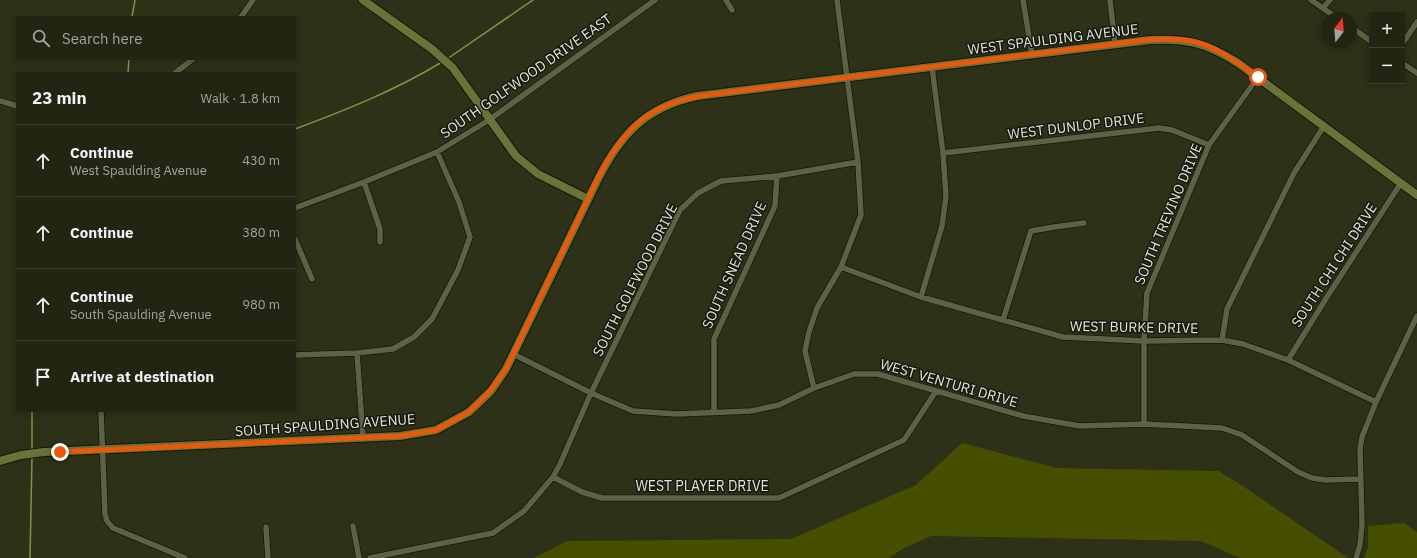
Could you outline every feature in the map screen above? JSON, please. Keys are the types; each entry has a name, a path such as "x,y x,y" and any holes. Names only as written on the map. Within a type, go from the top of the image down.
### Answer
{"street":[{"path":"242,16 253,0"},
{"path":"363,0 432,49 452,68 516,156 538,174 588,199"},
{"name":"SOUTH GOLFWOOD DRIVE EAST","path":"296,208 437,152 489,120 655,0"},
{"path":"726,0 732,10"},
{"path":"814,388 805,351 809,332 817,308 841,267 861,215 858,162 837,0"},
{"path":"1023,0 1032,54"},
{"path":"1110,0 1115,44"},
{"path":"1311,0 1329,12"},
{"path":"1323,8 1330,0"},
{"path":"1405,40 1417,22"},
{"path":"1357,31 1369,40"},
{"name":"WEST SPAULDING AVENUE","path":"847,78 1032,54 1164,39 1197,43 1226,55 1258,77 1417,195"},
{"path":"176,72 192,60"},
{"path":"1405,65 1417,73"},
{"path":"921,297 942,226 946,196 943,154 932,67"},
{"name":"SOUTH TREVINO DRIVE","path":"1144,424 1144,341 1147,293 1209,145 1258,77"},
{"name":"SOUTH SPAULDING AVENUE","path":"0,461 21,455 36,453 400,436 436,430 469,412 491,390 506,369 588,199 613,151 628,132 646,116 671,103 697,96 847,78"},
{"path":"0,101 16,106"},
{"path":"1222,340 1228,309 1294,173 1324,126"},
{"name":"WEST DUNLOP DRIVE","path":"943,154 1159,128 1172,130 1209,145"},
{"path":"296,355 357,354 393,349 414,337 432,320 458,270 470,237 459,202 437,152"},
{"name":"SOUTH GOLFWOOD DRIVE","path":"370,558 493,533 524,511 553,477 591,394 680,210 698,192 721,181 777,176 858,162"},
{"name":"SOUTH SNEAD DRIVE","path":"714,412 714,339 775,206 777,176"},
{"path":"364,182 380,229 380,242"},
{"name":"SOUTH CHI CHI DRIVE","path":"1288,360 1401,183"},
{"path":"1003,320 1031,231 1084,223"},
{"path":"296,241 312,279"},
{"name":"WEST BURKE DRIVE","path":"841,267 921,297 1063,337 1144,341 1222,340 1243,344 1288,360 1376,402"},
{"path":"1356,558 1360,545 1362,524 1360,449 1362,437 1376,402 1417,316"},
{"path":"357,354 363,438"},
{"name":"WEST VENTURI DRIVE","path":"514,354 591,394 633,411 677,414 751,411 779,405 814,388 854,374 878,374 1023,416 1080,426 1144,424 1222,428 1242,435 1298,472 1312,478 1325,480 1360,479"},
{"name":"WEST PLAYER DRIVE","path":"553,477 582,492 602,498 779,498 904,440 936,391"},
{"path":"101,412 105,514 107,521 113,528 185,558"},
{"path":"353,526 359,558"},
{"path":"266,527 268,558"}],"green space":[{"path":"962,443 1057,468 1218,471 1240,484 1348,558 1240,558 1201,541 931,536 904,548 889,558 534,558 567,541 791,539 916,485"},
{"path":"1404,523 1417,532 1417,558 1364,558 1368,547 1368,526"}],"waterway":[{"path":"132,16 135,0"},
{"path":"447,59 533,0"},
{"path":"128,72 129,60"},
{"path":"296,129 370,99 407,82 442,62"},
{"path":"32,412 32,451"},
{"path":"30,558 32,457"}],"route":[{"path":"60,452 400,436 436,430 469,412 491,390 506,369 598,178 613,151 628,132 646,116 680,100 697,96 1164,39 1187,40 1206,46 1226,55 1258,77"}]}
